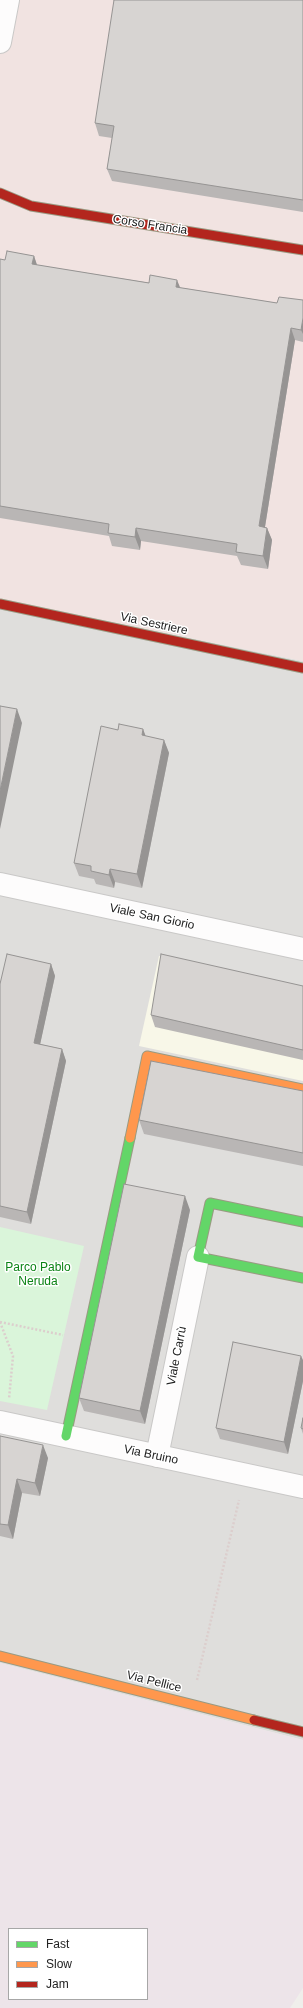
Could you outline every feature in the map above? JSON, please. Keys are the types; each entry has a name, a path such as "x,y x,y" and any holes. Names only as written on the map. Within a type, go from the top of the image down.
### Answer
{"street":[{"path":"0,42 8,0"},
{"name":"Corso Francia","path":"0,193 31,206 303,250"},
{"name":"Via Sestriere","path":"0,604 303,668"},
{"name":"Viale San Giorio","path":"0,884 303,949"},
{"path":"66,1436 148,1056 303,1089"},
{"name":"Viale Carrù","path":"157,1456 210,1203 303,1222"},
{"path":"198,1257 303,1278"},
{"name":"Via Bruino","path":"2,1423 303,1487"},
{"name":"Via Pellice","path":"0,1656 303,1732"}],"path":[{"path":"0,1322 52,1334 87,1337"},
{"path":"0,1322 13,1356 11,1388 2,1423"},
{"path":"191,1704 245,1475"}],"shaded area":[{"path":"0,0 303,0 303,661 0,599"},
{"path":"0,599 303,661 303,1740 0,1663"},
{"path":"159,956 303,988 303,1081 139,1046"},
{"path":"0,1663 303,1740 303,1988 290,2008 0,2008"}],"green space":[{"name":"Parco Pablo Neruda","path":"0,1227 84,1246 47,1410 0,1401"}],"building":[{"path":"114,0 303,0 303,200 107,169 114,126 95,123"},
{"path":"7,251 34,256 32,264 149,283 150,275 177,280 176,287 277,303 279,297 303,300 301,330 291,328 259,526 267,528 263,556 236,552 237,544 136,528 135,537 108,533 109,524 0,506 0,259 5,260"},
{"path":"0,706 17,709 0,791"},
{"path":"119,724 143,729 142,735 164,740 137,874 110,869 109,875 91,871 91,866 74,863 101,726 118,730"},
{"path":"7,954 51,964 34,1043 62,1049 27,1212 0,1206 0,984"},
{"path":"161,954 303,986 303,1050 151,1015"},
{"path":"151,1061 303,1091 303,1153 139,1120"},
{"path":"124,1184 185,1196 140,1411 79,1398"},
{"path":"233,1342 301,1356 284,1442 216,1428"},
{"path":"303,1418 303,1429 301,1428"},
{"path":"0,1436 43,1445 35,1483 17,1479 8,1525 0,1524"}],"traffic: fast":[{"path":"66,1436 130,1138"},
{"path":"303,1222 210,1203 198,1257 303,1278"}],"traffic: slow":[{"path":"130,1138 147,1056 303,1089"},
{"path":"0,1656 254,1720"}],"traffic: jam":[{"path":"0,193 31,206 303,250"},
{"path":"0,604 303,668"},
{"path":"254,1720 303,1732"}]}
